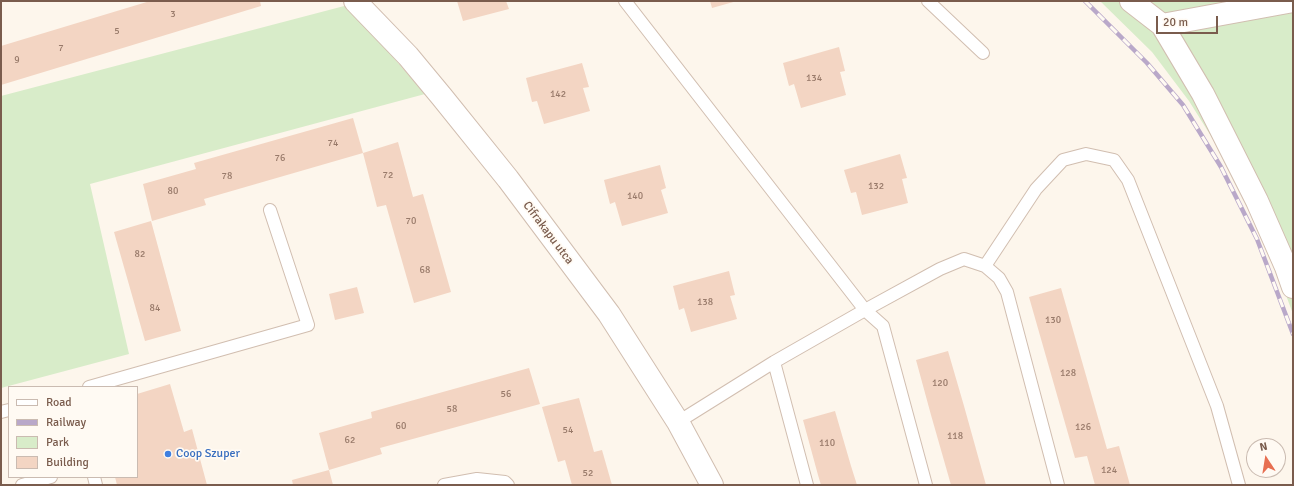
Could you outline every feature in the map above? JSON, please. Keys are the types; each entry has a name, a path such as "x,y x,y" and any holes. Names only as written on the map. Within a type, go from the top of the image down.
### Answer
{"street":[{"name":"Cifrakapu utca","path":"355,1 408,56 508,179 609,314 678,422 712,485"},
{"path":"1131,1 1162,25 1203,94 1257,201 1286,267 1293,287"},
{"path":"1162,25 1293,1"}],"lane":[{"path":"625,1 865,310 883,326 926,485"},
{"path":"928,1 982,53"},
{"path":"985,266 1036,189 1063,160 1086,154 1114,160 1128,180 1217,406 1239,485"},
{"path":"93,386 308,325 270,210"},
{"path":"678,422 774,362 865,310 940,269 964,259 985,266 999,278 1007,292 1058,485"},
{"path":"774,362 807,485"},
{"path":"22,485 38,479"},
{"path":"444,485 477,479 505,482 508,485"}],"green space":[{"path":"1100,1 1293,1 1293,314 1264,236 1226,160 1189,101 1152,52"},
{"path":"348,5 425,94 90,184 129,354 1,388 1,96"}],"building":[{"path":"150,1 260,1 261,6 1,85 1,46"},
{"path":"457,1 506,1 509,9 463,21"},
{"path":"710,1 737,1 712,8"},
{"path":"839,47 845,71 840,72 846,95 801,108 794,84 789,86 783,63"},
{"path":"582,63 589,87 583,88 590,111 544,124 537,101 532,102 526,78"},
{"path":"353,118 363,153 204,199 206,205 152,221 143,184 196,169 194,163"},
{"path":"398,142 413,197 423,194 451,292 414,303 386,205 377,207 363,153"},
{"path":"900,154 907,178 902,179 908,203 862,215 856,192 851,193 844,170"},
{"path":"660,165 666,188 661,190 668,213 622,226 615,202 610,204 604,180"},
{"path":"151,221 181,331 145,341 114,232"},
{"path":"729,271 735,295 730,296 737,319 691,332 684,308 679,310 673,286"},
{"path":"357,287 364,313 335,320 329,294"},
{"path":"1061,288 1107,449 1119,446 1130,485 1095,485 1087,456 1075,458 1029,297"},
{"path":"948,351 986,485 951,485 931,415 916,360"},
{"path":"529,368 540,404 380,448 382,454 329,470 319,433 372,418 371,412"},
{"name":"Coop Szuper","path":"170,384 184,432 192,429 207,485 117,485 115,478 138,478 138,394"},
{"path":"579,398 594,452 602,450 612,485 572,485 565,460 558,462 542,407"},
{"path":"835,411 857,485 821,485 818,475 803,420"},
{"path":"329,470 333,485 293,485 292,480"}],"railway":[{"path":"1085,1 1147,63 1183,105 1221,167 1257,239 1293,334"}],"place":[{"name":"Coop Szuper","path":"168,454"}]}
